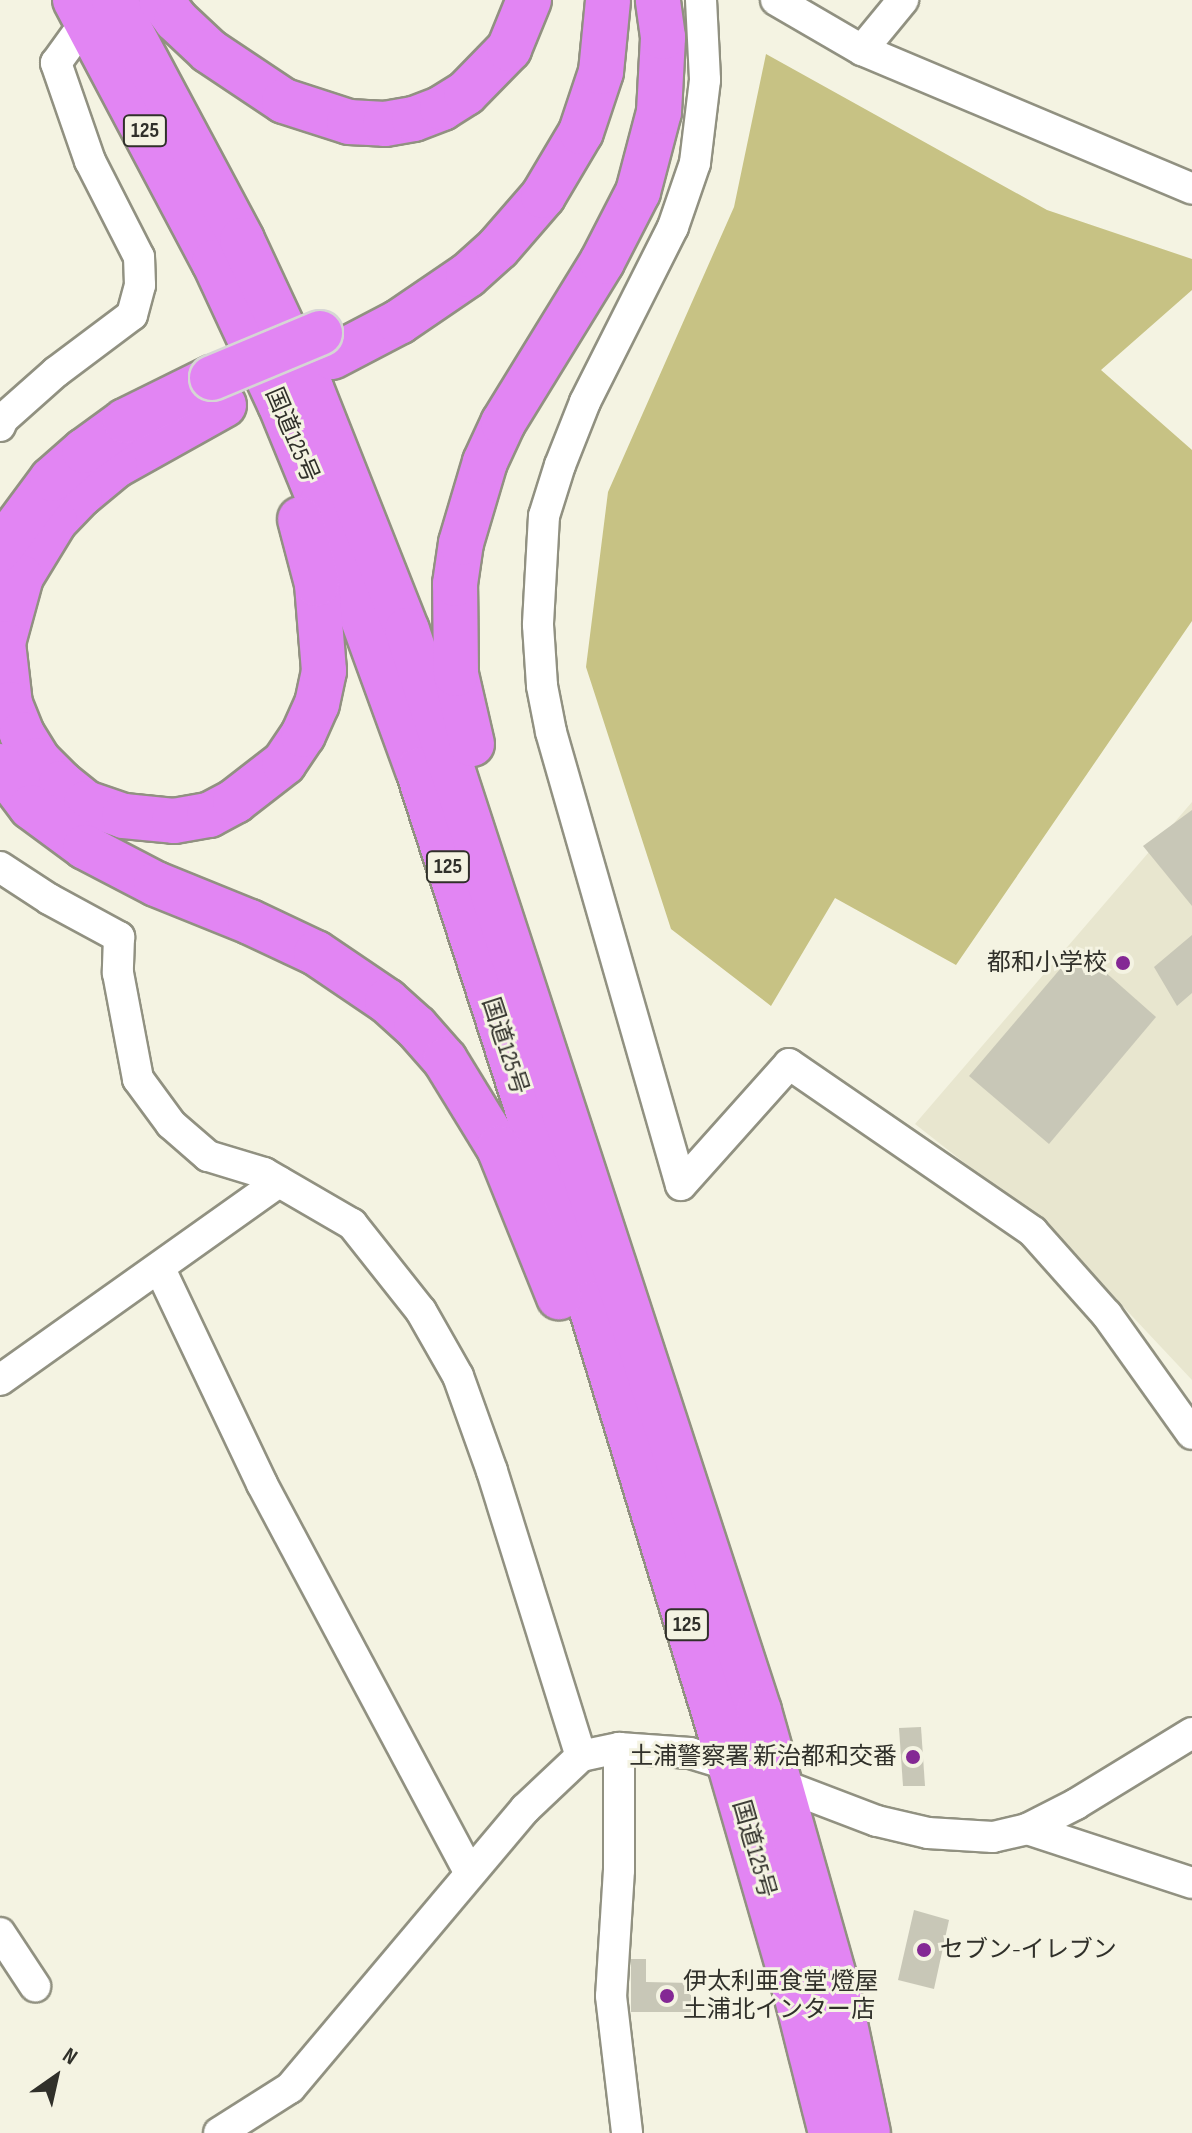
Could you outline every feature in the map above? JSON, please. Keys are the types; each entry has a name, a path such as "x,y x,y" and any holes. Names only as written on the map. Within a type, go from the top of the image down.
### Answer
{"highway":[{"path":"161,0 176,20 209,51 284,101 349,122 385,124 414,119 442,108 466,93 509,49 529,0"},
{"path":"326,345 388,297 440,263 474,235 502,204 542,145 566,88 574,57 578,0"},
{"path":"0,549 52,479 125,421 218,392 326,345 399,322 468,275 498,248 543,196 581,132 601,72 608,0"},
{"path":"564,1119 479,767 463,716 456,674 455,584 461,543 485,462 525,385 602,262 638,192 659,112 663,37 658,0"},
{"name":"国道125号","path":"92,7 242,240 353,488 452,766 564,1119 704,1536 781,1784 837,1986 868,2133"},
{"name":"国道125号","path":"92,7 280,404 321,504 418,770 590,1304 730,1765 795,1990 831,2133"},
{"path":"214,262 297,507 317,584 324,671 317,704 303,735 284,763 259,785 209,815 174,821 124,816 86,803 61,783 38,760 22,734 10,704 5,673 3,643 9,610 29,563 55,521 115,466 218,392"},
{"path":"0,766 31,807 85,847 156,884 316,953 387,1001 435,1049 475,1105 499,1148 566,1313 643,1486"}],"street":[{"path":"701,0 705,80 695,163 673,227 585,402 560,465 544,516 538,612 542,686 551,732 681,1185 789,1064 1033,1232 1107,1315 1192,1434"},
{"path":"776,0 862,50 1192,189"},
{"path":"862,50 903,0"},
{"path":"1,421 56,372 132,315 140,285 139,257 90,161 56,63 92,7"},
{"path":"0,867 49,899 119,937 118,973 138,1079 171,1124 208,1156 264,1173 352,1224 421,1311 458,1376 492,1471 581,1756"},
{"path":"0,1380 279,1182"},
{"path":"160,1269 262,1484 470,1873"},
{"path":"219,2133 290,2088 525,1809 581,1756 619,1748 690,1753 877,1821 928,1833 993,1837 1027,1829 1076,1804 1192,1733"},
{"path":"619,1748 619,1870 611,1996 627,2133"},
{"path":"1027,1829 1192,1883"},
{"path":"0,1933 35,1986"}],"shaded area":[{"path":"766,54 1047,210 1192,259 1192,290 1101,370 1192,450 1192,621 956,965 835,898 771,1006 671,929 586,667 608,492 734,207"},
{"name":"都和小学校","path":"1192,802 1192,1380 1055,1234 915,1124"}],"building":[{"path":"1192,810 1192,906 1143,846"},
{"path":"1192,935 1192,993 1177,1006 1154,967"},
{"path":"1078,948 1156,1017 1049,1144 969,1076"},
{"path":"921,1727 925,1786 903,1786 899,1728"},
{"name":"セブン-イレブン","path":"914,1910 949,1920 934,1989 898,1980"},
{"path":"631,1959 646,1959 646,1982 691,1983 691,2012 631,2012"}],"place":[{"name":"都和小学校","path":"1123,963"},
{"name":"土浦警察署 新治都和交番","path":"913,1757"},
{"name":"セブン-イレブン","path":"924,1950"},
{"name":"伊太利亜食堂 燈屋 土浦北インター店","path":"667,1996"}]}
